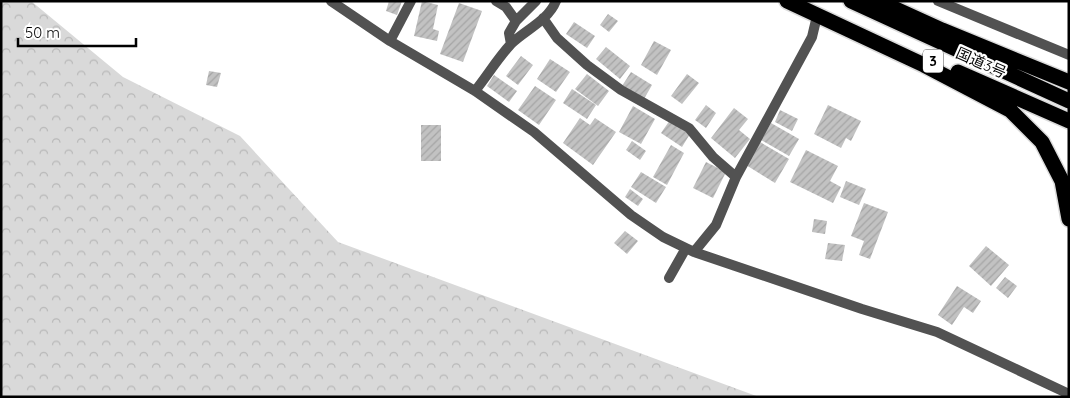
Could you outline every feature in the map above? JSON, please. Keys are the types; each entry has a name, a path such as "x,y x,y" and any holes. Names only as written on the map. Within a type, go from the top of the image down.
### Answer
{"highway":[{"path":"787,1 924,65 1010,110 1042,142 1062,182 1069,219"},
{"name":"国道3号","path":"797,1 1069,121"},
{"name":"国道3号","path":"851,1 1069,101"},
{"path":"878,1 942,30 1069,82"}],"street":[{"path":"331,1 390,41 475,91 534,132 631,215 688,252 937,332 1069,394"},
{"path":"390,41 411,1"},
{"path":"496,1 506,7 516,21"},
{"path":"511,44 509,33 516,21 536,1"},
{"path":"475,91 511,44 543,18 556,1"},
{"path":"938,1 1069,55"},
{"path":"669,278 688,252 716,225 736,177 812,37 817,16"},
{"path":"543,18 557,38 587,65 622,90 689,128 713,158 736,177"}],"green space":[{"path":"1,1 31,1 123,77 240,136 338,242 759,397 1,397"}],"building":[{"path":"389,1 402,1 397,15 386,11"},
{"path":"422,1 438,5 433,29 439,31 437,41 414,36"},
{"path":"459,3 482,11 463,62 440,54"},
{"path":"608,14 618,21 609,32 600,25"},
{"path":"574,22 595,36 587,48 566,34"},
{"path":"654,41 671,50 657,75 641,65"},
{"path":"606,47 630,66 620,79 596,59"},
{"path":"521,56 533,65 518,85 506,76"},
{"path":"550,59 570,72 556,92 537,79"},
{"path":"209,71 221,73 217,87 206,85"},
{"path":"631,72 652,85 644,99 622,86"},
{"path":"587,74 609,91 598,106 575,89"},
{"path":"687,74 699,83 682,104 671,96"},
{"path":"494,75 517,91 509,102 487,86"},
{"path":"535,86 556,100 539,125 518,110"},
{"path":"572,89 596,105 587,119 563,103"},
{"path":"706,105 716,113 706,128 695,120"},
{"path":"828,105 861,121 851,141 846,138 841,148 814,134"},
{"path":"633,106 655,119 641,144 619,132"},
{"path":"734,108 748,119 739,130 750,139 735,158 711,138"},
{"path":"780,110 798,119 792,131 775,122"},
{"path":"580,118 590,125 595,118 616,132 593,165 563,143"},
{"path":"670,120 690,134 682,147 661,133"},
{"path":"771,123 799,139 789,156 761,140"},
{"path":"421,125 441,125 441,161 421,161"},
{"path":"632,141 646,151 640,160 626,150"},
{"path":"760,142 789,159 775,183 746,165"},
{"path":"671,145 684,153 667,185 653,177"},
{"path":"806,150 838,166 830,181 841,187 833,203 790,182"},
{"path":"706,162 726,172 713,198 693,188"},
{"path":"641,172 666,187 656,203 631,187"},
{"path":"846,181 866,189 859,205 840,197"},
{"path":"630,189 643,199 638,206 625,197"},
{"path":"864,203 888,212 870,259 859,255 864,241 851,236"},
{"path":"814,219 827,221 825,234 812,232"},
{"path":"625,231 638,241 627,254 614,243"},
{"path":"828,243 845,245 842,261 825,259"},
{"path":"986,246 1009,265 991,286 969,266"},
{"path":"1005,277 1017,286 1008,298 996,288"},
{"path":"957,286 981,301 973,313 964,307 952,325 938,315"}]}
